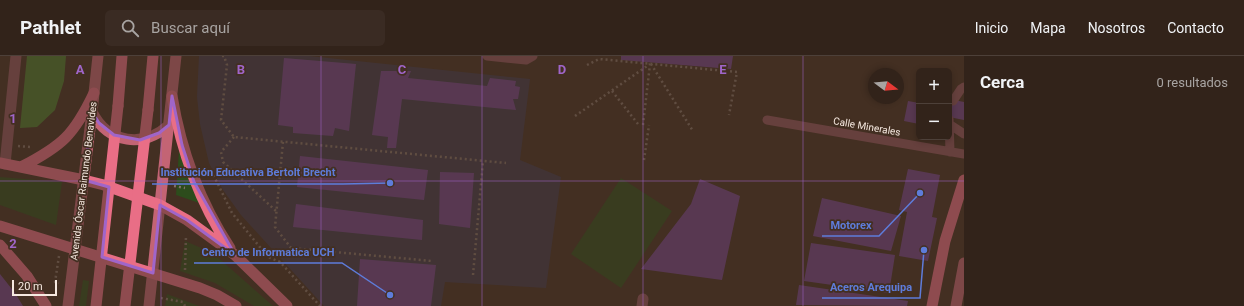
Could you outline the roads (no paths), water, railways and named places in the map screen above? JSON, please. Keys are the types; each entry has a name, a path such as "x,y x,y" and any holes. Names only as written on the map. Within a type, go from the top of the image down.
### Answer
{"main road":[{"name":"Avenida Óscar Raimundo Benavides","path":"68,306 98,56"},
{"path":"96,306 122,56"},
{"path":"125,306 153,56"},
{"path":"149,306 176,56"},
{"path":"21,167 51,151 69,136 80,121 94,93"},
{"path":"172,96 182,145 194,182 219,232 235,255"},
{"path":"92,112 99,123 109,132 127,139 134,140 146,138 159,133 169,125"},
{"path":"3,164 104,185 160,205 187,220 235,255 287,306"},
{"path":"932,306 945,241 964,180"},
{"path":"0,226 184,282 218,296 236,306"},
{"path":"0,244 27,276 46,306"},
{"path":"956,306 964,263"}],"street":[{"path":"3,164 16,56"}],"lane":[{"path":"487,56 526,60 533,56"},
{"path":"953,101 964,87"},
{"name":"Calle Minerales","path":"767,120 964,154"},
{"path":"952,126 964,134"},
{"path":"950,140 950,152"}],"place":[{"name":"Institución Educativa Bertolt Brecht","path":"390,183"},
{"name":"Motorex","path":"920,193"},
{"name":"Aceros Arequipa","path":"924,250"},
{"name":"Centro de Informatica UCH","path":"390,295"}]}
